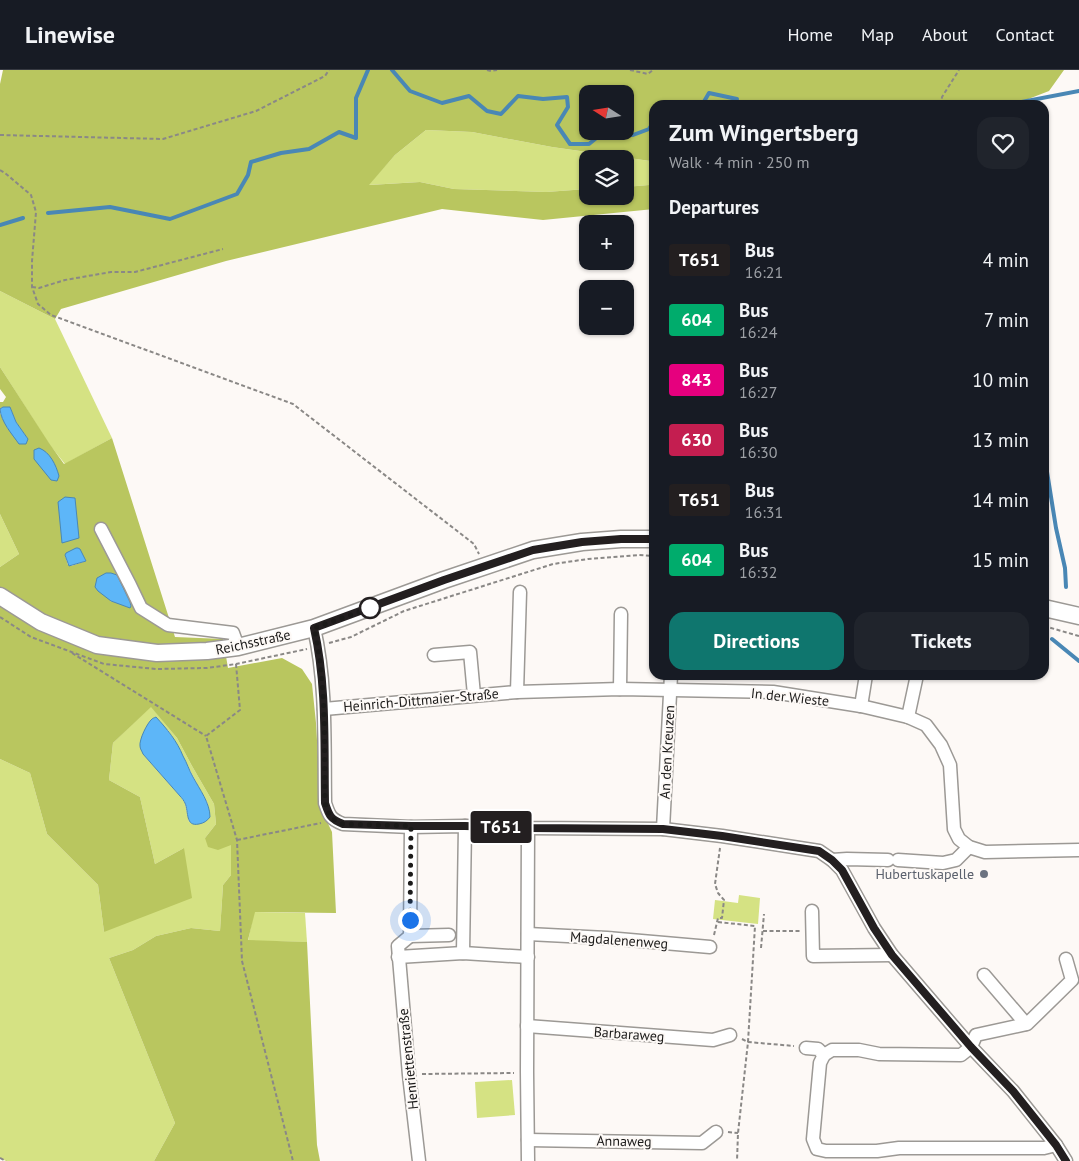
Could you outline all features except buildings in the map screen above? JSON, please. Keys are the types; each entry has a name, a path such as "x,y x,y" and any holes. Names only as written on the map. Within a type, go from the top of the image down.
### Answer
{"main road":[{"name":"Reichsstraße","path":"0,596 41,622 97,645 157,653 206,651 238,647 314,628 444,580 533,550 582,542 649,539"},
{"path":"1049,609 1079,616"}],"street":[{"path":"101,529 141,608 168,625 233,634 238,647"},
{"name":"Heinrich-Dittmaier-Straße","path":"517,692 520,592"},
{"path":"620,689 621,614"},
{"path":"314,628 318,647 324,709 325,803 334,821 343,824 411,826 663,829 819,851 842,870 874,928 892,955 971,1047 1013,1091 1056,1145 1066,1161"},
{"path":"434,655 470,652 474,696"},
{"name":"An den Kreuzen","path":"663,829 671,680"},
{"path":"861,706 865,680"},
{"path":"908,717 915,680"},
{"name":"Heinrich-Dittmaier-Straße","path":"324,709 517,692 620,689 670,691"},
{"name":"In der Wieste","path":"670,691 773,692 861,706 908,717 926,725 941,745 950,765 954,829 959,839 969,847"},
{"path":"410,936 411,826"},
{"path":"463,953 465,826"},
{"path":"528,828 528,1161"},
{"path":"832,860 893,860 943,863 956,860 969,847 985,852 1079,850"},
{"path":"812,911 813,956 892,955"},
{"name":"Magdalenenweg","path":"528,934 607,938 710,947"},
{"path":"449,935 410,936 398,946 398,958 463,953 528,957"},
{"name":"Henriettenstraße","path":"398,958 419,1161"},
{"path":"1056,1145 1044,1148 899,1148 877,1151 826,1151 817,1149 813,1139 820,1063 824,1055 832,1050 859,1050 879,1054 961,1055 971,1047 976,1035 1026,1024 1072,980 1066,958"},
{"path":"984,975 1026,1024"},
{"name":"Barbaraweg","path":"528,1026 712,1040 730,1035"},
{"path":"806,1048 818,1049 824,1055"},
{"name":"Annaweg","path":"528,1140 702,1143 716,1132"}],"path":[{"path":"0,135 163,139 256,111 325,76 329,70"},
{"path":"487,70 497,70"},
{"path":"630,70 648,74 653,70"},
{"path":"942,100 959,70"},
{"path":"0,170 31,195 36,212 32,287 38,304 52,315 293,404 474,544 486,566"},
{"path":"32,287 39,288 65,280 111,272 135,272 223,249"},
{"path":"318,647 352,636 404,611 553,564 588,559 649,556"},
{"path":"1049,627 1079,636"},
{"path":"68,651 206,736 237,840 242,961 293,1161"},
{"path":"206,736 240,710 236,664"},
{"path":"237,840 334,821"},
{"path":"710,947 718,918 722,918 724,900 718,893 715,884 722,836"},
{"path":"761,948 764,914"},
{"path":"718,922 756,926 737,1161"},
{"path":"763,930 813,931"},
{"path":"730,1035 748,1042 806,1048"},
{"path":"409,1075 527,1072"},
{"path":"0,1158 6,1161"}],"green space":[{"path":"3,70 1064,70 1049,91 1026,100 649,100 649,161 634,159 634,150 579,151 472,132 426,130 395,155 369,185 420,182 454,189 546,192 579,190 579,205 634,205 634,186 649,185 649,209 543,220 442,209 226,261 61,309 55,319 0,291 0,84"},
{"path":"426,130 472,132 579,151 579,190 546,192 454,189 420,182 368,185 395,155"},
{"path":"634,159 649,161 649,185 634,186"},
{"path":"0,291 55,319 112,438 65,464 49,444 0,367"},
{"path":"0,367 64,464 112,438 175,637 223,639 228,668 282,658 302,669 312,684 321,809 332,832 336,913 255,912 248,940 307,942 317,1145 320,1161 154,1161 175,1123 109,958 133,950 156,936 191,928 220,931 223,885 231,875 231,845 218,850 208,847 205,838 216,824 214,804 177,738 151,707 113,743 109,780 140,797 155,864 184,848 192,898 104,932 98,885 47,834 30,773 0,759 0,567 19,554 0,514 0,413 8,429 28,439 16,422 10,407 0,409 0,402 3,402 6,397 0,389","holes":["78,548 86,561 71,566 68,565 65,555","117,575 130,602 131,606 127,607 110,601"]},
{"path":"0,514 19,554 0,567"},
{"path":"151,706 177,738 214,804 216,824 205,838 231,845 231,875 223,885 220,931 191,928 156,936 133,950 109,958 175,1123 154,1161 6,1161 0,1158 0,759 30,773 47,834 98,885 104,932 184,848 155,864 140,797 109,780 113,743","holes":["168,730 208,804 189,822 185,803 143,754"]},
{"path":"739,895 760,898 758,924 713,919 715,900 738,903"},
{"path":"254,912 305,913 307,942 248,941"},
{"path":"512,1080 515,1115 477,1118 475,1082"}],"water":[{"path":"10,407 16,422 28,439 26,444 19,444 7,428 2,419 0,409"},
{"path":"39,448 54,463 59,476 57,481 51,480 34,459 34,450"},
{"path":"65,497 75,498 79,538 62,543 58,502"},
{"path":"76,548 80,549 86,561 69,566 65,555"},
{"path":"106,573 117,575 130,602 130,608 111,601 95,587 97,578"},
{"path":"156,717 178,745 206,802 210,812 210,817 207,821 195,824 189,821 183,799 143,754 141,740 150,721"}],"waterway":[{"path":"48,213 110,207 170,219 237,194 248,175 251,162 281,153 309,149 339,132 356,138 356,98 368,70"},
{"path":"392,70 410,91 442,103 469,96 487,111 501,114 518,96 543,99 567,97 568,107 557,125 570,144 589,144 594,140"},
{"path":"1032,100 1079,91"},
{"path":"705,100 709,93 736,100"},
{"path":"634,135 649,129"},
{"path":"0,225 23,218"},
{"path":"1049,484 1065,568 1066,587"},
{"path":"1052,639 1079,661"}],"bus line":[{"name":"T651","path":"649,539 582,542 533,550 444,580 314,628 318,647 324,709 325,803 330,816 334,821 343,824 663,829 819,851 842,870 874,928 892,955 971,1047 1013,1091 1056,1145 1066,1161"}],"place":[{"name":"Hubertuskapelle","path":"984,874"}],"route":[{"path":"370,608 373,607 314,628 318,647 324,709 325,803 334,821 343,824 411,826 410,920"}]}
